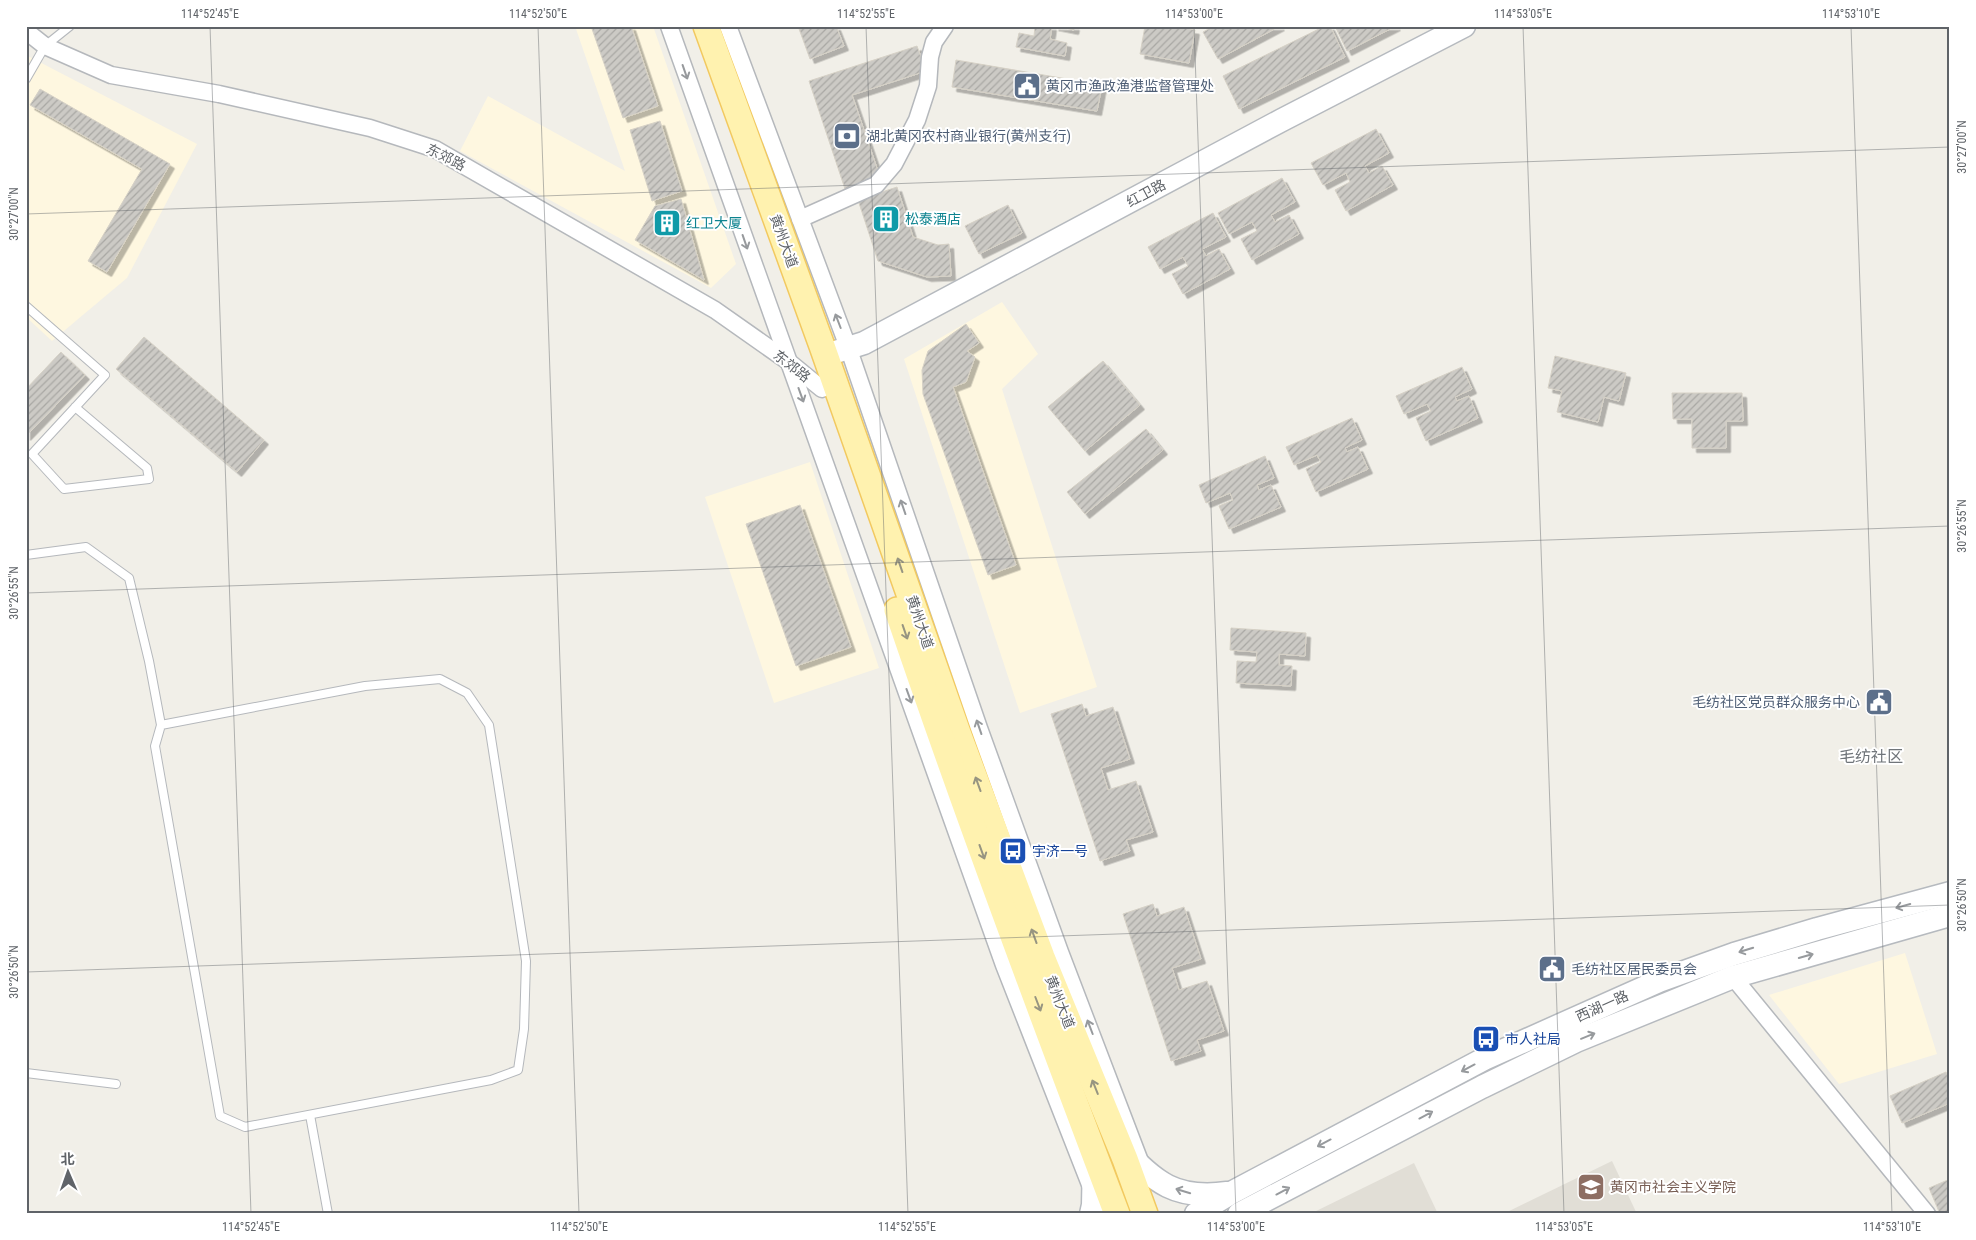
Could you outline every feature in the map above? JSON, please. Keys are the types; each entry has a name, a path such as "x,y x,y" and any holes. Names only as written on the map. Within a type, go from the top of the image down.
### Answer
{"main road":[{"name":"黄州大道","path":"688,26 822,389 940,734 1022,964 1117,1214"},
{"name":"黄州大道","path":"706,26 837,351 958,732 1042,957 1118,1142 1145,1214"},
{"name":"红卫路","path":"837,351 864,343 1282,120 1464,26"},
{"name":"西湖一路","path":"1196,1214 1231,1193 1484,1059 1659,981 1734,954 1817,929 1950,893"},
{"name":"西湖一路","path":"1240,1214 1482,1087 1576,1041 1732,978 1950,915"},
{"path":"1118,1142 1144,1171 1161,1184 1186,1193 1206,1196 1231,1193"},
{"path":"1092,1204 1094,1153"}],"street":[{"path":"669,26 768,310 789,362 1004,965 1092,1204"},
{"path":"728,26 800,220 837,351 979,728 1060,952 1144,1171"},
{"path":"800,220 876,186 894,164 917,120 928,86 930,57 934,42 945,26"},
{"name":"东郊路","path":"26,31 45,46 111,75 219,94 370,128 435,149 715,310 789,362 822,389"},
{"path":"1732,978 1927,1214"}],"lane":[{"path":"26,79 45,46 70,26"},
{"path":"26,306 105,375 75,407 32,454 64,489 149,479 147,468 75,407"},
{"path":"26,555 86,548 129,578 149,661 160,725 155,746 220,1116 245,1126 491,1080 518,1070 524,1029 526,962 488,726 467,693 440,679 365,686 160,725"},
{"path":"26,1073 116,1084"},
{"path":"310,1115 328,1214"}],"shaded area":[{"path":"575,26 653,26 736,264 711,288 460,151 488,96 625,171"},
{"path":"26,55 197,144 127,278 52,341 26,317"},
{"path":"1002,302 1038,354 1002,389 1097,687 1020,713 904,359"},
{"path":"810,462 879,668 774,703 705,497"},
{"path":"1905,953 1937,1054 1839,1084 1769,995"},
{"name":"黄冈市社会主义学院","path":"1612,1161 1637,1214 1503,1214"},
{"path":"1414,1163 1438,1214 1310,1214"}],"building":[{"path":"591,26 631,26 658,106 623,118"},
{"path":"798,26 836,26 844,46 810,59"},
{"path":"1035,26 1052,26 1050,39 1067,43 1065,56 1016,47 1019,33 1034,36"},
{"path":"1054,26 1075,26 1074,30"},
{"path":"1145,26 1174,26 1195,30 1189,63 1140,54"},
{"path":"1214,26 1280,26 1218,59 1203,32"},
{"path":"1325,26 1330,26 1345,57 1239,109 1223,76"},
{"path":"1335,26 1396,26 1347,51"},
{"name":"湖北黄冈农村商业银行(黄州支行)","path":"917,46 926,71 852,95 880,177 845,189 809,81"},
{"name":"黄冈市渔政渔港监督管理处","path":"956,60 1102,85 1097,111 952,87"},
{"path":"40,89 170,164 107,272 88,261 142,169 30,105"},
{"path":"660,121 682,191 652,201 630,130"},
{"path":"1376,129 1389,153 1365,166 1369,173 1382,166 1393,185 1346,211 1335,190 1350,182 1346,173 1323,185 1311,163"},
{"path":"1282,178 1295,202 1271,215 1275,222 1289,215 1299,234 1252,260 1241,239 1257,231 1252,222 1229,234 1218,213"},
{"name":"松泰酒店","path":"897,187 913,237 938,245 949,244 951,276 927,277 878,261 858,200"},
{"name":"红卫大厦","path":"681,199 704,280 635,240 655,206"},
{"path":"1008,205 1022,233 979,254 965,226"},
{"path":"1213,213 1226,237 1202,249 1206,256 1219,249 1230,269 1183,294 1172,274 1188,266 1183,257 1160,269 1148,247"},
{"path":"966,324 979,343 967,351 975,357 966,382 953,387 1016,565 988,575 923,394 922,370 928,351"},
{"path":"144,337 264,440 237,472 116,369"},
{"path":"61,352 85,375 26,436 26,389"},
{"path":"1555,356 1626,373 1619,401 1604,397 1598,422 1557,412 1562,391 1548,388"},
{"path":"1103,361 1140,405 1085,451 1048,407"},
{"path":"1462,367 1472,389 1455,397 1457,401 1469,396 1478,418 1426,441 1416,418 1431,411 1427,404 1404,414 1396,396"},
{"path":"1672,393 1742,393 1743,421 1726,421 1726,448 1692,448 1692,419 1673,419"},
{"path":"1352,418 1362,440 1345,448 1347,452 1358,447 1368,469 1316,492 1306,469 1321,462 1317,455 1294,465 1286,447"},
{"path":"1146,429 1163,450 1085,514 1067,492"},
{"path":"1265,456 1274,478 1257,485 1259,490 1271,485 1281,507 1229,529 1219,506 1233,500 1230,493 1206,503 1199,485"},
{"path":"800,505 851,647 796,666 746,524"},
{"path":"1231,628 1306,633 1305,656 1279,654 1279,665 1292,666 1291,686 1236,683 1237,661 1256,662 1257,652 1230,650"},
{"path":"1082,704 1086,716 1113,707 1130,759 1101,768 1108,790 1136,781 1153,832 1126,840 1130,851 1100,861 1051,714"},
{"path":"1153,904 1157,916 1184,907 1201,959 1172,968 1179,990 1207,981 1224,1031 1197,1040 1201,1051 1171,1061 1123,914"},
{"path":"1946,1072 1950,1082 1950,1103 1902,1123 1890,1096"},
{"path":"1950,1179 1950,1211 1940,1214 1929,1188"}],"place":[{"name":"黄冈市渔政渔港监督管理处","path":"1027,86"},
{"name":"湖北黄冈农村商业银行(黄州支行)","path":"847,136"},
{"name":"松泰酒店","path":"886,219"},
{"name":"红卫大厦","path":"667,223"},
{"name":"毛纺社区党员群众服务中心","path":"1879,702"},
{"name":"宇济一号","path":"1013,851"},
{"name":"毛纺社区居民委员会","path":"1552,969"},
{"name":"市人社局","path":"1486,1039"},
{"name":"黄冈市社会主义学院","path":"1591,1187"}],"district":[{"name":"毛纺社区","path":"1871,756"}]}
